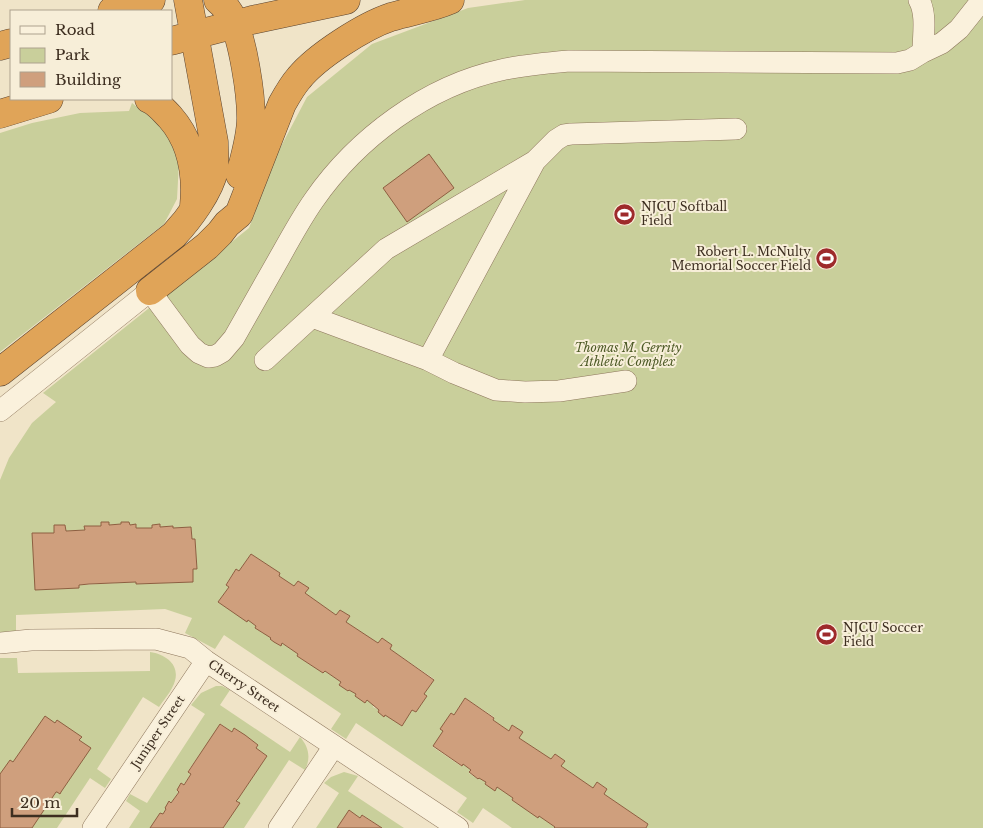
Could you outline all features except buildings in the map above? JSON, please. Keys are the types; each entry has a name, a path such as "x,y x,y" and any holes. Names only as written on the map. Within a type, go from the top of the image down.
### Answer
{"highway":[{"path":"0,372 174,234 188,219 210,183 215,163 213,135 183,38 188,0"},
{"path":"218,0 226,7 235,25 246,73 251,118 248,149 239,179 227,208 226,224"},
{"path":"183,38 346,0"},
{"path":"150,291 207,246 226,224 239,214 282,104 290,90 309,67 368,27 390,18 450,0"},
{"path":"0,114 46,100"},
{"path":"150,100 161,107 174,122 186,143 193,164 195,178 194,209"}],"street":[{"path":"919,0 922,4 924,16 923,52"},
{"path":"0,411 150,291 190,345 199,353 208,357 222,352 234,338 296,228 334,174 354,152 396,117 447,88 490,73 533,64 568,61 897,63 910,60 942,43 959,29 982,0"},
{"path":"265,360 386,250 535,161 556,140 564,135 736,129"},
{"path":"428,360 535,161"},
{"path":"312,317 428,360 496,390 525,392 559,390 626,381"},
{"name":"Cherry Street","path":"0,643 31,640 156,639 190,648 206,661 458,828"},
{"name":"Juniper Street","path":"93,828 206,661"},
{"path":"278,828 334,746"}],"green space":[{"name":"Thomas M. Gerrity Athletic Complex","path":"525,0 983,0 983,828 646,828 648,824 604,794 607,789 597,782 593,788 561,766 564,761 555,754 551,759 519,738 523,732 512,725 509,731 493,720 494,717 465,698 433,747 461,766 463,764 471,770 469,773 486,782 485,784 495,790 497,787 513,798 512,800 555,827 512,828 483,808 473,823 457,812 467,798 356,723 346,739 331,729 340,713 224,635 215,649 185,633 192,618 165,609 16,615 16,633 0,634 0,480 9,458 32,423 56,402 43,393 249,228 277,154 307,97 372,44 468,8","holes":["101,522 108,522 109,525 129,522 130,525 136,525 136,528 152,528 152,525 160,524 160,527 191,527 192,539 195,539 197,569 193,569 193,582 137,584 136,582 79,585 79,588 32,534 54,533 55,525 65,525 66,531 85,530 85,526 101,526","251,554 280,573 279,576 294,586 298,581 308,588 305,593 336,615 340,610 350,616 346,622 378,643 382,638 392,645 390,649 434,679 424,694 427,696 416,712 412,710 402,726 378,712 379,710 373,707 374,705 367,700 365,702 355,696 356,694 339,685 341,682 325,671 323,673 297,656 298,654 282,643 280,646 265,633 255,628 256,626 248,620 218,602 229,587 226,584 236,569 239,571"]},
{"path":"132,103 166,129 179,162 177,199 164,224 0,352 0,133 32,123 80,113 129,111"},
{"path":"150,652 168,659 175,669 175,681 159,707 143,697 97,769 111,779 105,788 90,778 57,828 0,828 0,658 17,658 18,673 150,671"},
{"path":"216,686 222,686 230,690 220,705 290,752 300,737 308,753 305,770 289,760 244,828 223,828 239,803 236,801 267,756 256,748 258,745 234,728 232,732 221,724 188,771 191,774 171,803 169,802 163,814 160,813 150,828 129,828 140,811 126,801 130,794 147,803 205,714 191,705 201,693"},
{"path":"344,772 358,776 348,791 404,828 382,828 363,815 360,818 349,811 337,828 316,828 339,793 324,783 331,777"}],"place":[{"name":"NJCU Softball Field","path":"625,214"},
{"name":"Robert L. McNulty Memorial Soccer Field","path":"827,259"},
{"name":"NJCU Soccer Field","path":"827,635"}]}
